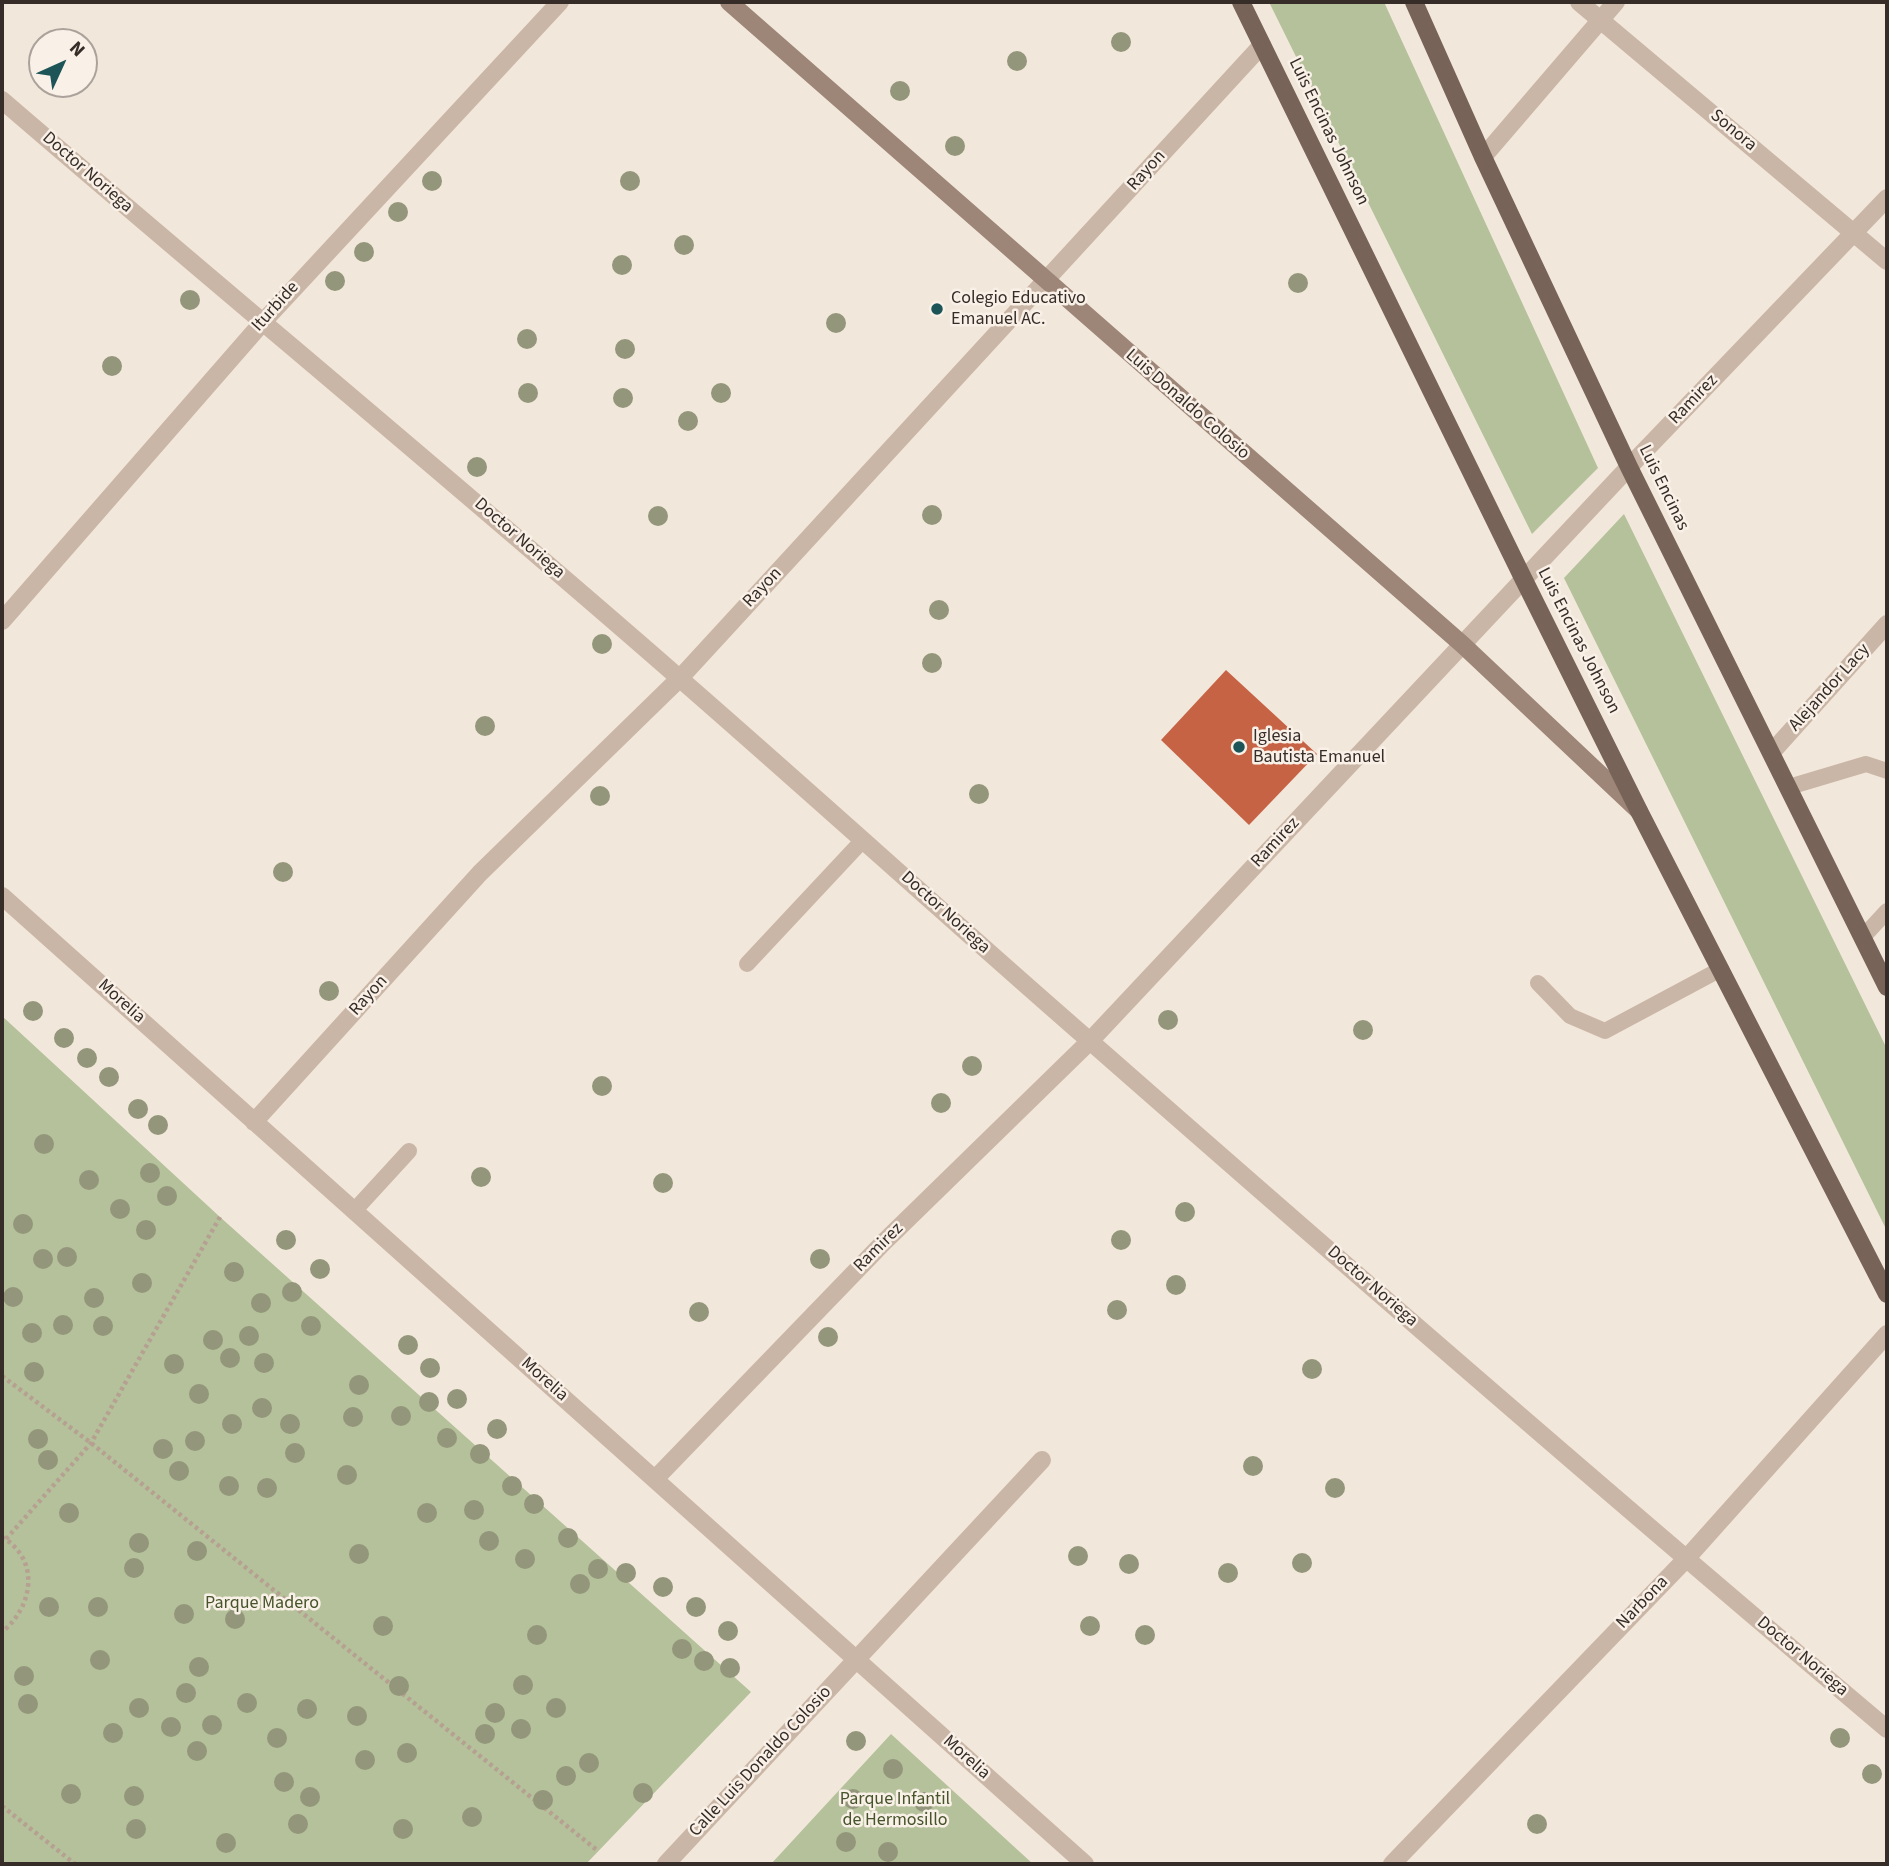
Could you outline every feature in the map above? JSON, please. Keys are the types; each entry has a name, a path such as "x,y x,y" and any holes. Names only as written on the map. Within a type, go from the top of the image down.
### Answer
{"main road":[{"name":"Luis Donaldo Colosio","path":"729,2 1463,645 1640,813"},
{"name":"Luis Encinas Johnson","path":"1241,2 1640,813 1887,1294"},
{"name":"Luis Encinas","path":"1414,2 1483,157 1629,467 1887,987"}],"street":[{"name":"Iturbide","path":"2,621 262,323 560,2"},
{"name":"Sonora","path":"1579,2 1887,261"},
{"path":"1483,157 1616,2"},
{"name":"Rayon","path":"254,1122 480,873 680,678 1262,45"},
{"name":"Doctor Noriega","path":"2,100 680,678 1090,1041 1686,1559 1887,1729"},
{"name":"Ramirez","path":"655,1479 884,1242 1090,1041 1629,467 1887,198"},
{"name":"Alejandor Lacy","path":"1772,752 1887,624"},
{"name":"Morelia","path":"2,896 1085,1864"},
{"name":"Narbona","path":"1392,1864 1686,1559 1887,1334"},
{"name":"Calle Luis Donaldo Colosio","path":"666,1864 1042,1460"}],"lane":[{"path":"1789,787 1866,764 1887,771"},
{"path":"747,964 863,840"},
{"path":"1863,937 1887,911"},
{"path":"1538,983 1570,1016 1605,1031 1721,969"},
{"path":"354,1211 409,1151"}],"path":[{"path":"2,1632 14,1622 24,1606 28,1589 27,1570 19,1553 4,1538 91,1443 220,1217"},
{"path":"2,1376 91,1443 598,1851"},
{"path":"2,1806 75,1864"}],"green space":[{"path":"1269,2 1384,2 1598,468 1532,534"},
{"path":"1624,514 1887,1049 1887,1231 1564,578"},
{"name":"Parque Madero","path":"2,1016 220,1217 751,1692 586,1864 2,1864"},
{"name":"Parque Infantil de Hermosillo","path":"891,1734 1033,1864 771,1864"}],"building":[{"name":"Iglesia Bautista Emanuel","path":"1226,670 1317,754 1249,825 1161,740"}],"place":[{"name":"Colegio Educativo Emanuel AC.","path":"937,309"},
{"name":"Iglesia Bautista Emanuel","path":"1239,747"}]}
